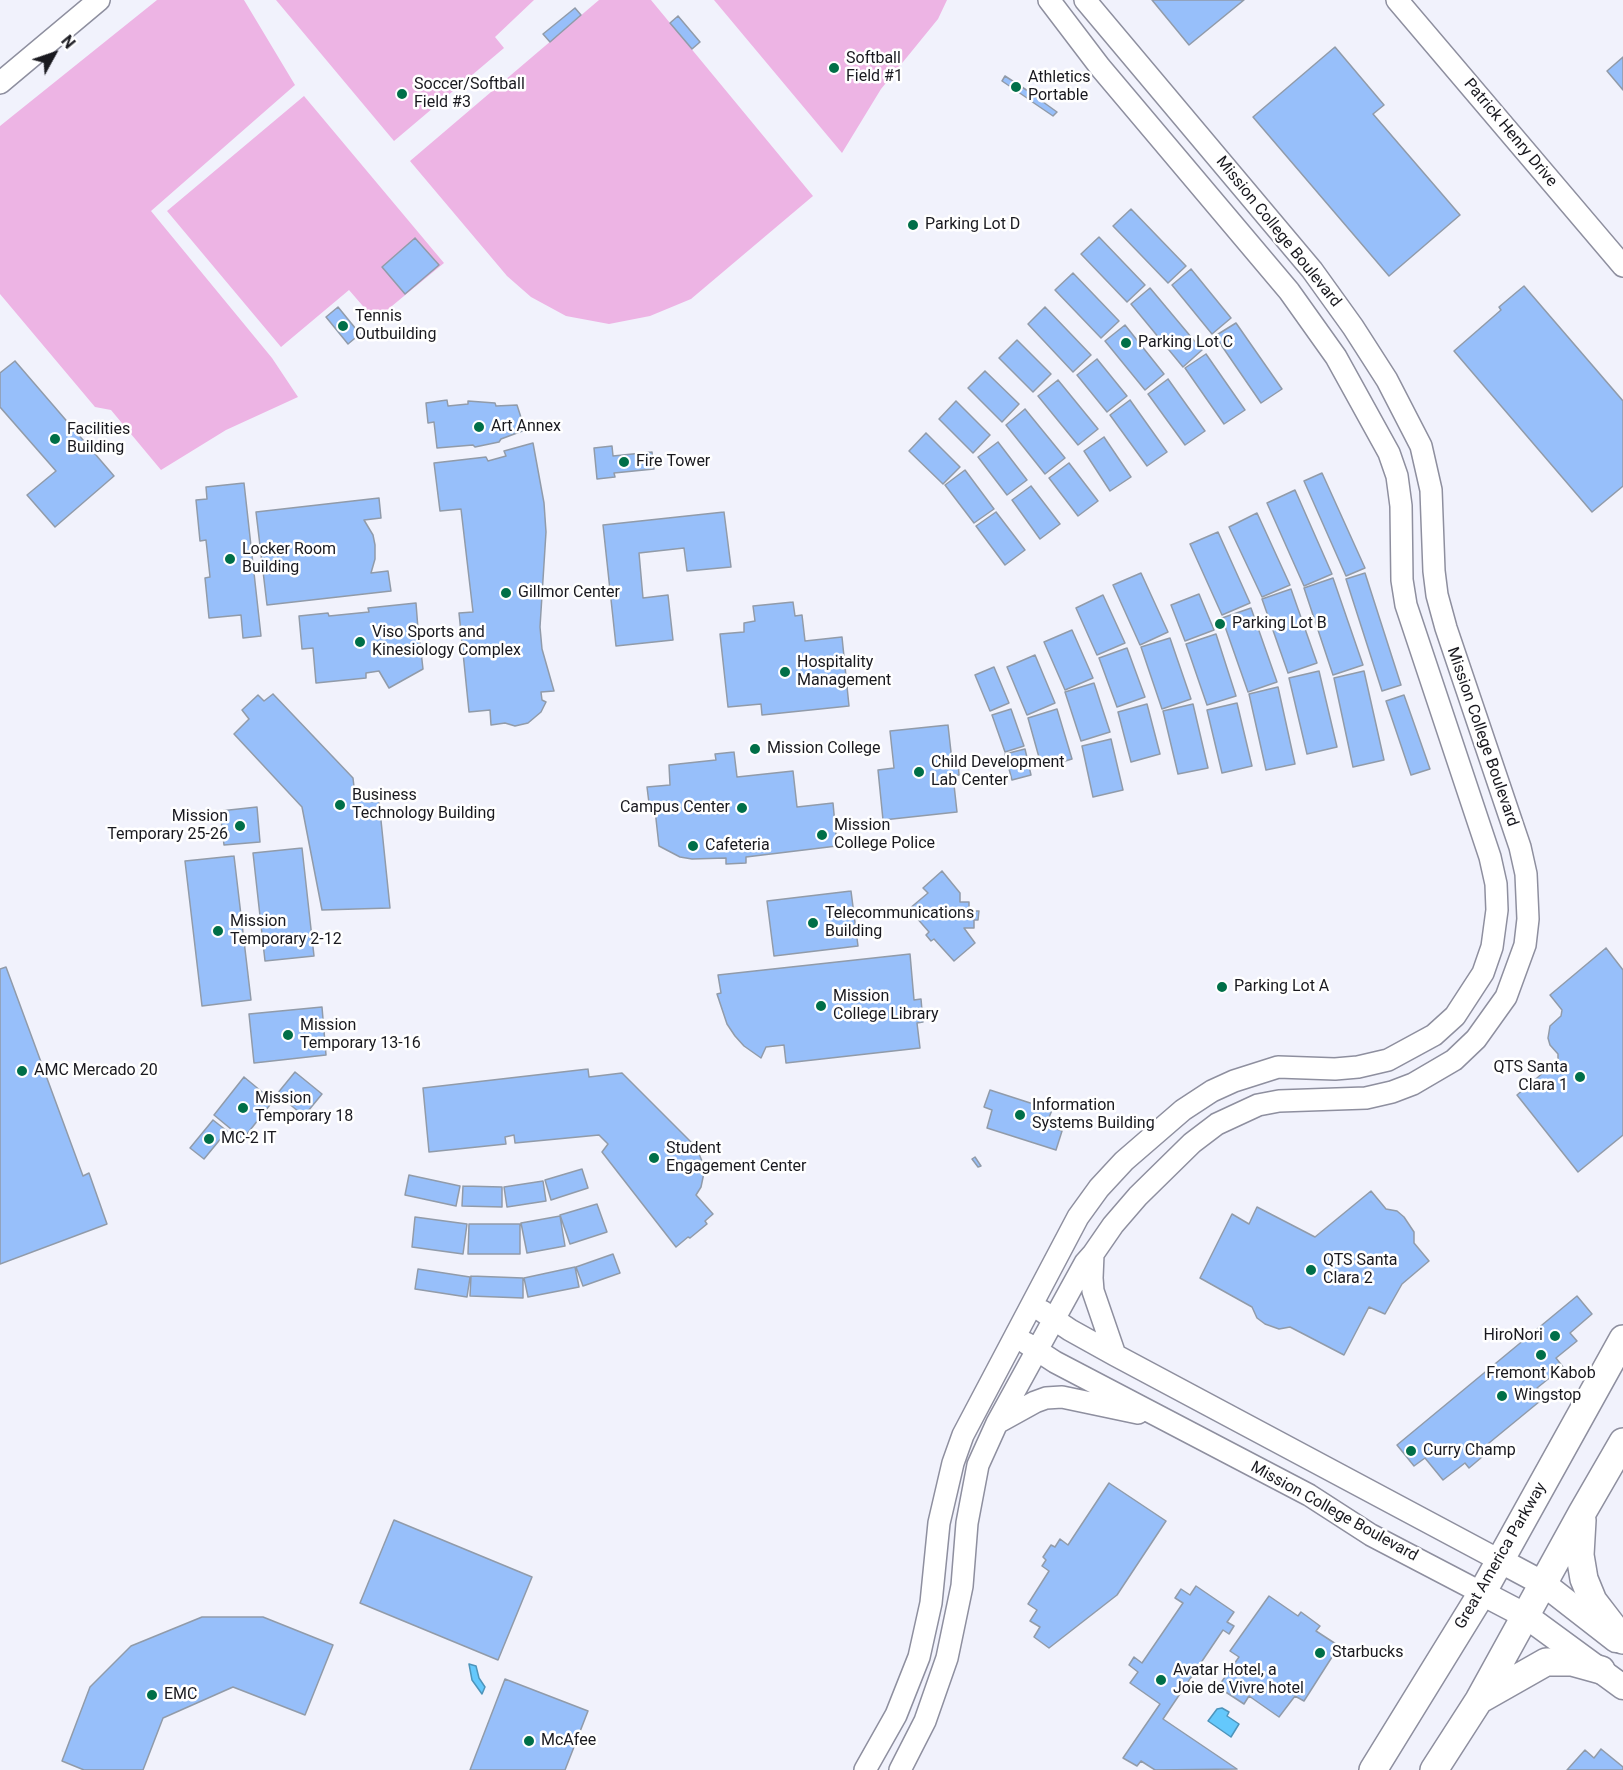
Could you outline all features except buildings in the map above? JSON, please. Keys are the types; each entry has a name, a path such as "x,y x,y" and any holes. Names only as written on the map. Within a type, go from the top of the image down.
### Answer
{"main road":[{"name":"Great America Parkway","path":"1373,1770 1482,1593 1623,1339"},
{"path":"1434,1770 1479,1700 1623,1443"},
{"path":"1582,1513 1580,1555 1584,1579 1593,1601 1623,1642"},
{"path":"1499,1560 1544,1584 1623,1642"},
{"name":"Mission College Boulevard","path":"1482,1593 1526,1616 1623,1687"},
{"path":"1479,1700 1546,1662 1572,1662 1601,1670"}],"street":[{"path":"0,83 99,0"},
{"name":"Mission College Boulevard","path":"866,1770 896,1715 919,1657 931,1603 939,1522 953,1463 963,1435 1078,1217 1099,1188 1124,1161 1183,1110 1212,1091 1278,1067 1335,1070 1388,1060 1434,1035 1455,1016 1483,973 1492,946 1497,910 1496,884 1490,858 1406,605 1402,580 1401,506 1397,477 1389,453 1336,357 1289,291 1100,67 1049,0"},
{"name":"Mission College Boulevard","path":"900,1770 925,1722 947,1658 962,1586 967,1522 978,1465 997,1423 1053,1318 1085,1263 1113,1225 1138,1196 1192,1143 1217,1124 1258,1105 1279,1101 1366,1098 1392,1092 1454,1060 1476,1039 1506,997 1525,945 1528,919 1526,874 1520,847 1437,595 1431,490 1421,447 1387,380 1312,270 1085,0"},
{"name":"Patrick Henry Drive","path":"1397,0 1623,266"},
{"path":"1093,1254 1093,1291 1103,1326 1115,1355"},
{"path":"1032,1304 1070,1330 1115,1355 1499,1560"},
{"name":"Mission College Boulevard","path":"1016,1336 1055,1362 1309,1495 1371,1535 1482,1593"},
{"path":"997,1423 1035,1402 1062,1396 1158,1417"}],"shaded area":[{"path":"157,0 244,0 295,85 151,211 272,358 298,397 226,430 161,470 111,410 95,407 0,294 0,126"},
{"name":"Soccer/Softball Field #3","path":"276,0 534,0 495,37 504,48 394,141"},
{"path":"599,0 651,0 813,196 691,299 650,316 609,324 566,316 531,297 507,276 410,161"},
{"name":"Softball Field #1","path":"714,0 947,0 938,19 881,89 842,153"},
{"path":"304,96 444,263 375,320 349,290 281,347 167,211"}],"water":[{"path":"469,1664 476,1666 479,1678 485,1687 482,1694 472,1680"},
{"path":"1222,1708 1229,1712 1227,1716 1239,1724 1231,1737 1208,1721 1217,1709"}],"place":[{"name":"Softball Field #1","path":"834,68"},
{"name":"Athletics Portable","path":"1016,87"},
{"name":"Soccer/Softball Field #3","path":"402,94"},
{"name":"Parking Lot D","path":"913,225"},
{"name":"Tennis Outbuilding","path":"343,326"},
{"name":"Parking Lot C","path":"1126,343"},
{"name":"Art Annex","path":"479,427"},
{"name":"Facilities Building","path":"55,439"},
{"name":"Fire Tower","path":"624,462"},
{"name":"Locker Room Building","path":"230,559"},
{"name":"Gillmor Center","path":"506,593"},
{"name":"Parking Lot B","path":"1220,624"},
{"name":"Viso Sports and Kinesiology Complex","path":"360,642"},
{"name":"Hospitality Management","path":"785,672"},
{"name":"Mission College","path":"755,749"},
{"name":"Child Development Lab Center","path":"919,772"},
{"name":"Business Technology Building","path":"340,805"},
{"name":"Campus Center","path":"742,808"},
{"name":"Mission Temporary 25-26","path":"240,826"},
{"name":"Mission College Police","path":"822,835"},
{"name":"Cafeteria","path":"693,846"},
{"name":"Telecommunications Building","path":"813,923"},
{"name":"Mission Temporary 2-12","path":"218,931"},
{"name":"Parking Lot A","path":"1222,987"},
{"name":"Mission College Library","path":"821,1006"},
{"name":"Mission Temporary 13-16","path":"288,1035"},
{"name":"AMC Mercado 20","path":"22,1071"},
{"name":"QTS Santa Clara 1","path":"1580,1077"},
{"name":"Mission Temporary 18","path":"243,1108"},
{"name":"Information Systems Building","path":"1020,1115"},
{"name":"MC-2 IT","path":"209,1139"},
{"name":"Student Engagement Center","path":"654,1158"},
{"name":"QTS Santa Clara 2","path":"1311,1270"},
{"name":"HiroNori","path":"1555,1336"},
{"name":"Fremont Kabob","path":"1541,1355"},
{"name":"Wingstop","path":"1502,1396"},
{"name":"Curry Champ","path":"1411,1451"},
{"name":"Starbucks","path":"1320,1653"},
{"name":"Avatar Hotel, a Joie de Vivre hotel","path":"1161,1680"},
{"name":"EMC","path":"152,1695"},
{"name":"McAfee","path":"529,1741"}]}
